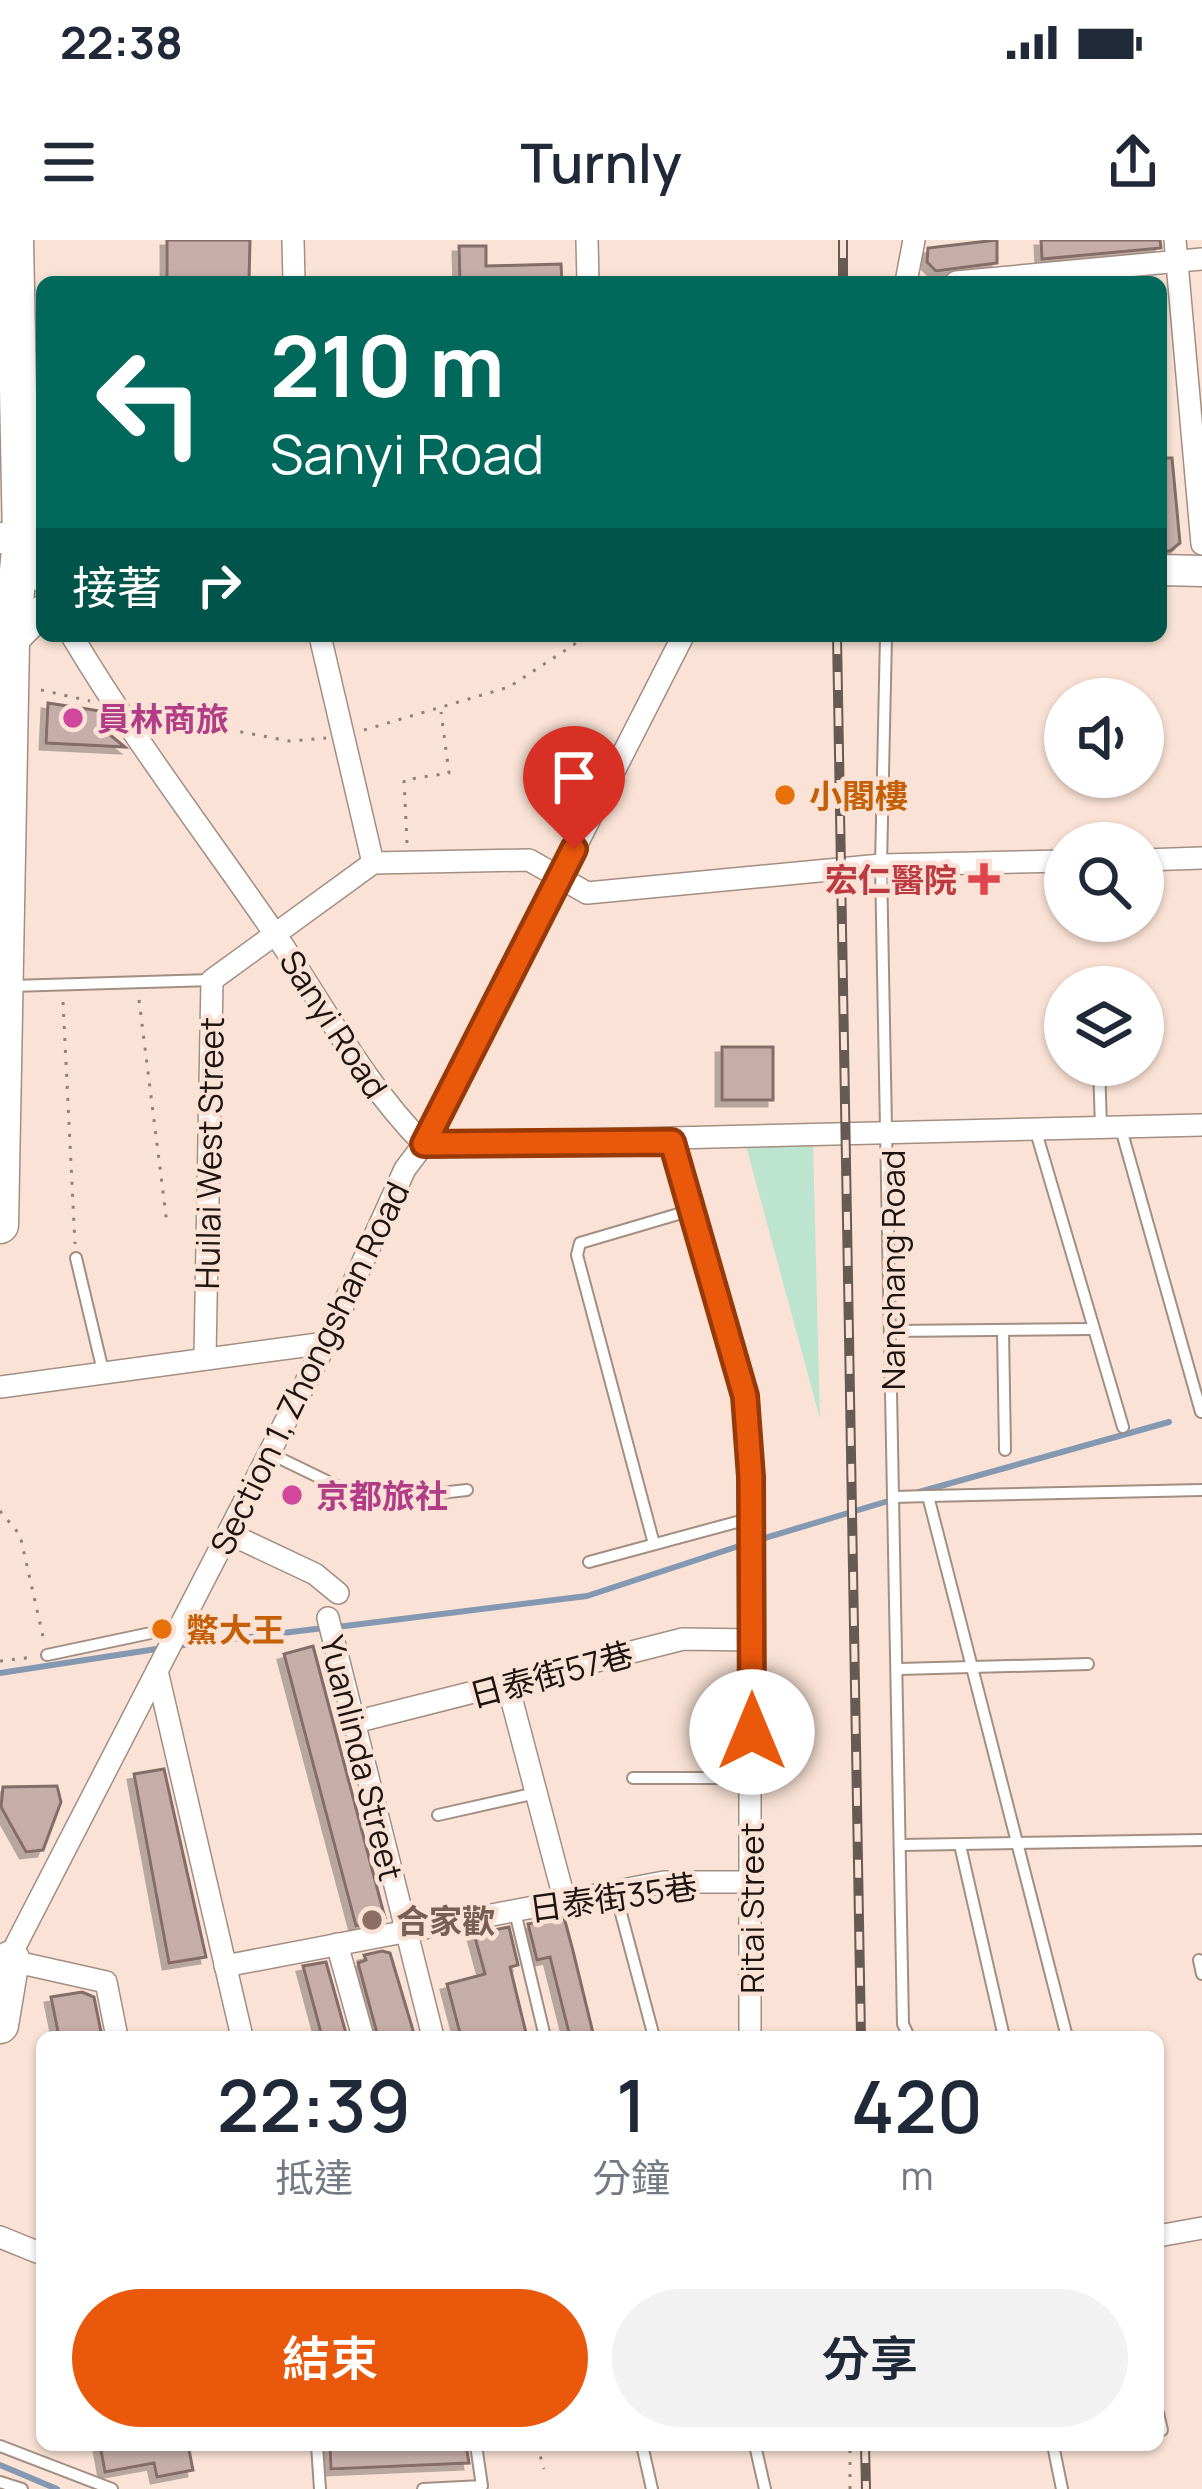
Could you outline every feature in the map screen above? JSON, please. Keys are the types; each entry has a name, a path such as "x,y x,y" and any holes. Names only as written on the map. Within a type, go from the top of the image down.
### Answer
{"main road":[{"path":"0,1225 11,643 32,459 15,240"},
{"path":"0,2025 4,1963"}],"street":[{"path":"293,240 294,276"},
{"path":"586,240 588,276"},
{"path":"908,276 914,240"},
{"path":"1176,251 1202,544"},
{"path":"999,276 1176,251 1202,259"},
{"path":"21,540 36,570"},
{"path":"1167,570 1202,571"},
{"path":"11,643 36,617"},
{"name":"Sanyi Road","path":"76,642 127,728 276,935 384,1104 424,1144"},
{"path":"321,642 373,863 529,860 587,892 881,866 1044,862"},
{"name":"Section 1, Zhongshan Road","path":"4,1963 271,1454 405,1169 424,1144 680,642"},
{"path":"1164,859 1202,858"},
{"name":"Huilai West Street","path":"205,1356 212,980 373,863"},
{"name":"Nanchang Road","path":"886,1136 1202,1125"},
{"path":"424,1144 886,1136"},
{"name":"Ritai Street","path":"672,1142 745,1396 753,1640 750,2031"},
{"path":"0,1387 326,1343"},
{"path":"230,1534 315,1574 338,1593"},
{"name":"Yuanlinda Street","path":"328,1618 350,1724 431,2031"},
{"name":"日泰街57巷","path":"350,1724 683,1639 753,1640"},
{"path":"157,1671 241,2031"},
{"path":"508,1686 565,1902"},
{"name":"日泰街35巷","path":"225,1966 664,1882 751,1882"},
{"path":"337,1944 361,2031"},
{"path":"4,1963 106,1982 116,2031"},
{"path":"1164,2235 1202,2228"},
{"path":"0,2237 36,2252"}],"lane":[{"path":"886,642 881,866 886,1136"},
{"path":"4,986 212,980"},
{"path":"1103,1086 1111,1130 1201,1412"},
{"path":"1036,1132 1123,1427"},
{"name":"Nanchang Road","path":"886,1136 906,2031"},
{"path":"654,1544 578,1255 580,1243 692,1210"},
{"path":"76,1258 103,1371"},
{"path":"891,1331 1091,1329"},
{"path":"1004,1330 1005,1450"},
{"path":"271,1454 368,1501 467,1490"},
{"path":"895,1497 1202,1490"},
{"path":"928,1496 1065,2031"},
{"path":"589,1562 752,1518"},
{"path":"47,1655 181,1627"},
{"path":"898,1669 1088,1664"},
{"path":"633,1778 752,1778"},
{"path":"438,1815 536,1793"},
{"path":"902,1845 1202,1840"},
{"path":"960,1845 1003,2031"},
{"path":"615,1891 652,2031"},
{"path":"515,1911 544,2031"},
{"path":"0,2446 112,2489"},
{"path":"317,2451 320,2489"},
{"path":"423,2489 482,2486 477,2451"},
{"path":"643,2451 652,2489"},
{"path":"756,2451 765,2489"},
{"path":"1054,2451 1062,2489"},
{"path":"0,2482 22,2489"}],"path":[{"path":"409,862 404,780 449,773 440,711"},
{"path":"136,982 167,1224"},
{"path":"63,986 76,1258"},
{"path":"0,1511 20,1535 47,1655 0,1660"},
{"path":"539,2451 544,2468"},
{"path":"850,2451 850,2489"}],"green space":[{"path":"813,1145 820,1419 746,1146"}],"building":[{"path":"167,240 250,240 249,276 167,276"},
{"path":"997,240 997,263 936,271 927,262 928,248"},
{"path":"1041,240 1160,240 1161,248 1042,259"},
{"path":"459,246 486,246 486,266 561,264 562,276 460,276"},
{"path":"1167,458 1172,458 1180,543 1170,551"},
{"name":"員林商旅","path":"48,703 100,711 99,726 125,747 46,743"},
{"path":"722,1047 773,1047 773,1100 722,1100"},
{"path":"313,1646 385,1918 356,1926 284,1654"},
{"path":"164,1769 206,1957 169,1963 134,1774"},
{"path":"57,1786 61,1802 43,1850 26,1852 1,1807 3,1787"},
{"path":"564,1917 592,2031 568,2031 550,1957 537,1960 528,1924"},
{"path":"509,1927 518,1965 510,1967 526,2031 459,2031 447,1984 485,1974 474,1934"},
{"path":"390,1953 413,2031 376,2031 358,1963 366,1960 364,1955"},
{"path":"326,1962 345,2031 320,2031 303,1966"},
{"path":"82,1992 94,1997 101,2031 58,2031 51,1997"},
{"path":"101,2451 189,2451 193,2470 157,2477 154,2463 105,2472"},
{"path":"330,2451 467,2451 469,2463 331,2469"}],"waterway":[{"path":"919,1492 1169,1422"},
{"path":"758,1540 895,1499"},
{"path":"337,1627 587,1596 745,1544"},
{"path":"176,1646 324,1628"},
{"path":"0,1673 163,1648"},
{"path":"0,2465 57,2489"}],"railway":[{"path":"843,240 843,276"},
{"path":"837,642 861,2031"},
{"path":"865,2451 866,2489"}],"place":[{"name":"員林商旅","path":"73,718"},
{"name":"小閣樓","path":"785,795"},
{"name":"宏仁醫院","path":"984,879"},
{"name":"京都旅社","path":"292,1495"},
{"name":"鱉大王","path":"162,1629"},
{"name":"合家歡","path":"372,1920"}],"route":[{"path":"574,849 424,1144 672,1142 745,1396 751,1477 752,1732"}]}
